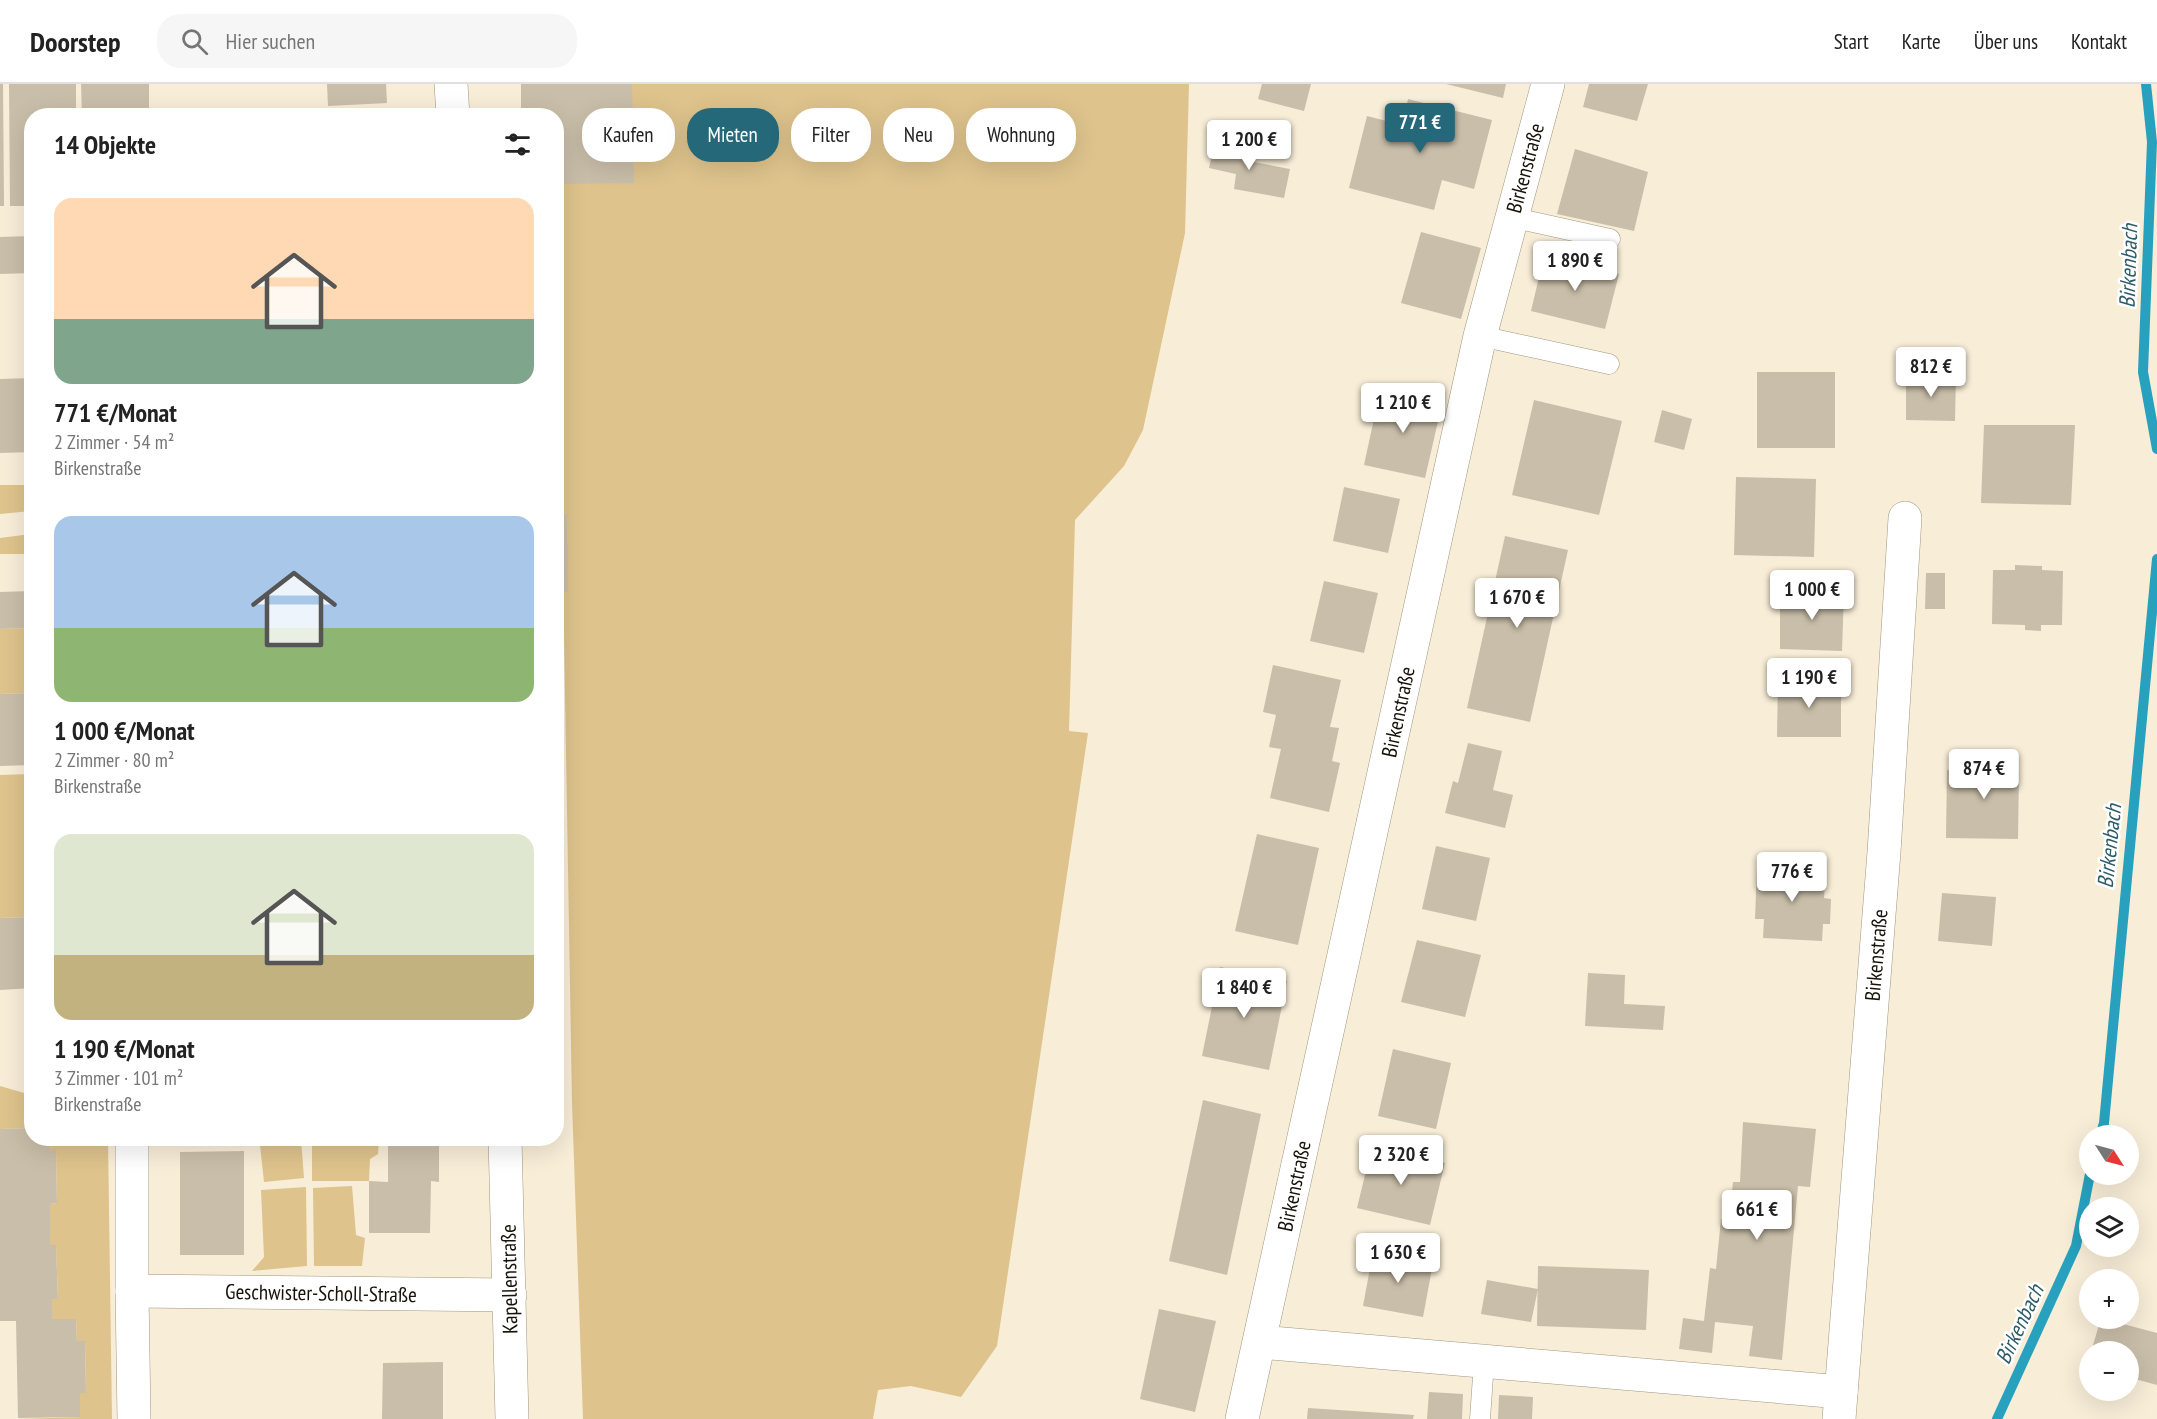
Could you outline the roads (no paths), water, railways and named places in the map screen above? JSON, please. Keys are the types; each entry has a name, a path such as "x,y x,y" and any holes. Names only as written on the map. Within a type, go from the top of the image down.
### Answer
{"street":[{"path":"451,84 452,108"},
{"name":"Birkenstraße","path":"1242,1419 1480,336 1548,84"},
{"name":"Birkenstraße","path":"1260,1342 1484,1362 1840,1406 1884,852 1905,518"},
{"path":"132,1146 134,1419"},
{"name":"Kapellenstraße","path":"505,1146 512,1419"},
{"name":"Geschwister-Scholl-Straße","path":"132,1292 510,1295"}],"lane":[{"path":"1511,217 1610,239"},
{"path":"1480,336 1609,364"},
{"path":"1480,1419 1484,1362"}],"waterway":[{"name":"Birkenbach","path":"2146,84 2152,142 2143,372 2157,449"},
{"name":"Birkenbach","path":"2103,1125 2157,559"},
{"name":"Birkenbach","path":"1997,1419 2076,1246 2088,1185"}]}
